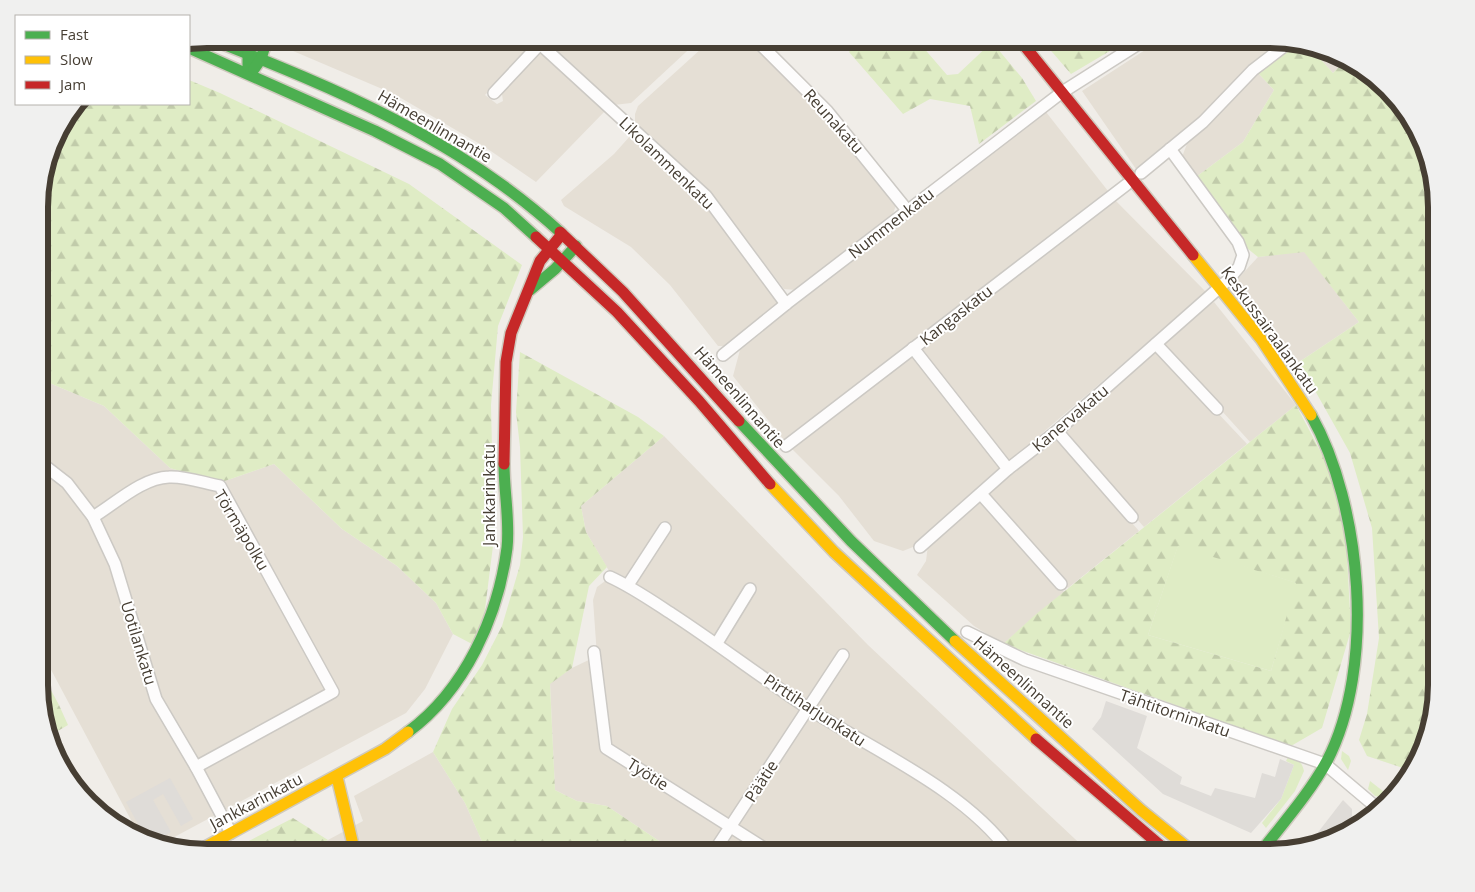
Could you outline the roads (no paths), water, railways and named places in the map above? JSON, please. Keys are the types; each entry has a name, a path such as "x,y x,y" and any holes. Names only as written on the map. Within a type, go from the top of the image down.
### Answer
{"main road":[{"name":"Hämeenlinnantie","path":"233,48 383,113 470,162 515,194 576,246 673,346 849,541 912,602 1184,844"},
{"path":"249,73 248,54 250,48"},
{"path":"249,73 261,59 264,48"},
{"name":"Keskussairaalankatu","path":"1026,48 1219,287 1298,391 1332,455 1350,522 1358,630 1347,698 1334,746 1325,764 1267,844"},
{"name":"Hämeenlinnantie","path":"191,49 249,73 375,131 440,164 504,208 617,312 699,401 770,484 834,552 1034,738 1158,844"},
{"name":"Jankkarinkatu","path":"211,844 337,777 385,749 427,718 465,669 494,611 507,547 504,469 506,362 511,333 530,290 540,261 562,234"},
{"name":"Jankkarinkatu","path":"530,290 576,246"},
{"path":"337,777 353,844"}],"street":[{"path":"494,93 529,48"},
{"name":"Likolammenkatu","path":"543,48 706,196 786,304"},
{"name":"Reunakatu","path":"763,48 827,111 907,210"},
{"name":"Nummenkatu","path":"723,356 786,304 1061,93 1132,48"},
{"path":"1141,173 1203,122 1253,70 1281,49"},
{"name":"Kanervakatu","path":"920,547 1008,469 1057,431 1156,344 1238,268 1243,255 1238,242 1170,149"},
{"name":"Kangaskatu","path":"786,446 1126,185"},
{"path":"1156,344 1217,409"},
{"path":"913,348 1008,469"},
{"path":"1057,431 1132,517"},
{"name":"Uotilankatu","path":"48,468 67,483 93,517 115,564 156,699 196,767 231,833"},
{"name":"Törmäpolku","path":"93,517 135,490 170,477 220,486 334,692 196,767"},
{"path":"981,494 1061,584"},
{"path":"628,585 665,528"},
{"name":"Pirttiharjunkatu","path":"610,577 628,585 717,643 809,708 919,775 988,825 1003,844"},
{"path":"717,643 750,589"},
{"name":"Tähtitorninkatu","path":"967,632 1025,660 1325,764 1373,805"},
{"name":"Työtie","path":"594,652 606,748 758,844"},
{"name":"Päätie","path":"719,844 843,655"}]}
